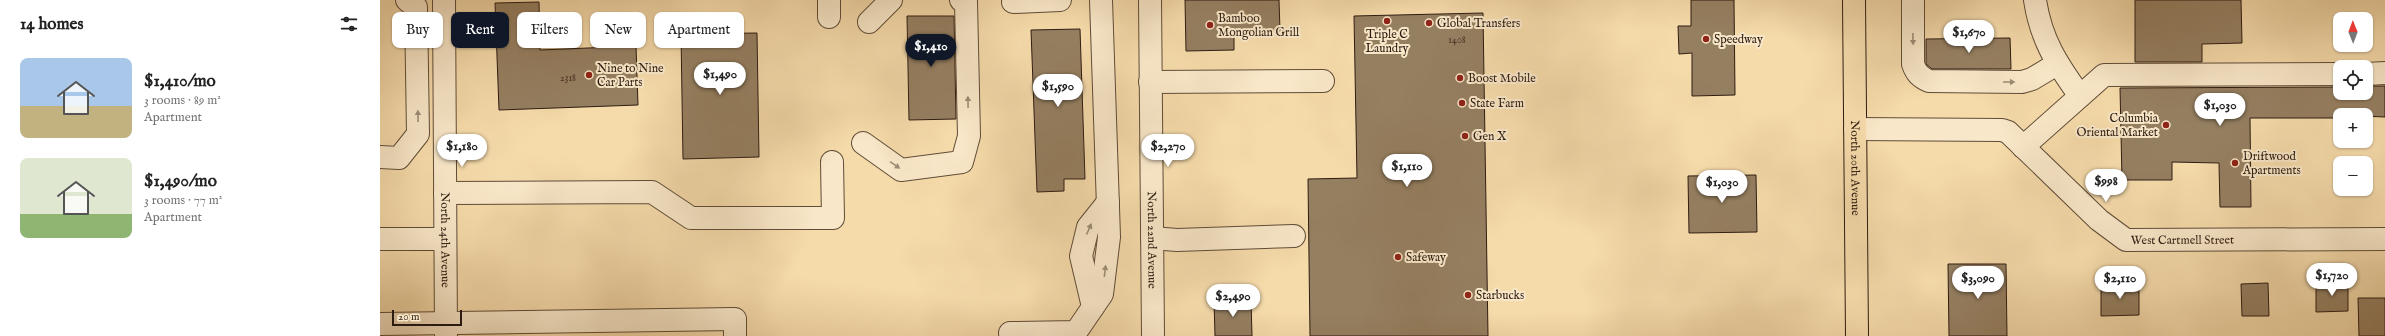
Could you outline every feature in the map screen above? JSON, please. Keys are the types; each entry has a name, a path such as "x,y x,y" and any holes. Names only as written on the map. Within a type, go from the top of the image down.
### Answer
{"main road":[{"name":"North 20th Avenue","path":"1854,0 1857,336"}],"street":[{"path":"380,157 399,158 418,134 416,7 407,0"},
{"name":"North 24th Avenue","path":"444,0 446,330"},
{"path":"869,22 890,0"},
{"path":"863,143 902,170 962,162 969,136 966,2 961,0"},
{"path":"1013,2 1060,0"},
{"path":"1010,333 1076,332 1094,307 1081,256 1088,227 1108,202 1101,0"},
{"name":"North 22nd Avenue","path":"1150,0 1153,336"},
{"path":"1913,0 1913,64 1916,72 1929,81 2022,82 2032,79 2057,64"},
{"path":"2035,0 2038,20 2046,45 2057,64 2080,96"},
{"path":"2373,74 2385,73"},
{"path":"2023,147 2104,75 2333,74"},
{"path":"1150,82 1323,81"},
{"name":"West Cartmell Street","path":"1854,129 2002,130 2008,132 2098,220 2126,240 2385,239"},
{"path":"445,193 652,192 691,218 833,218 832,162"},
{"path":"1152,238 1177,240 1294,236"},
{"path":"380,239 445,239"},
{"path":"380,324 446,330 735,319 735,336"}],"building":[{"name":"Bamboo Mongolian Grill","path":"1185,0 1279,0 1280,31 1234,33 1234,50 1186,51"},
{"name":"Speedway","path":"1691,0 1734,0 1735,95 1692,96 1692,53 1679,54 1678,26 1691,26"},
{"path":"2135,0 2241,0 2242,43 2202,44 2202,62 2135,62"},
{"path":"539,2 539,12 517,12 517,48 540,48 540,50 636,48 638,105 499,110 497,48 509,48 509,12 495,12 495,3"},
{"path":"1483,13 1488,336 1310,336 1308,179 1357,178 1354,16"},
{"path":"907,16 954,16 956,119 909,120"},
{"path":"1080,29 1085,179 1064,179 1064,191 1037,192 1031,30"},
{"path":"744,33 757,33 759,157 683,159 681,48 744,48"},
{"path":"2010,38 2011,69 1932,69 1926,64 1926,39"},
{"path":"2373,86 2385,86 2385,117 2373,116 2373,108 2333,108 2333,118 2250,118 2251,207 2220,207 2219,163 2172,162 2172,180 2122,180 2120,88 2333,87 2333,100 2373,100"},
{"path":"1756,175 1757,232 1689,233 1688,176"},
{"path":"1948,264 2006,264 2007,336 1949,336"},
{"path":"2316,282 2348,282 2348,311 2316,312"},
{"path":"2268,283 2269,316 2242,316 2241,284"},
{"path":"2101,285 2139,285 2139,315 2101,316"},
{"path":"2358,298 2385,298 2385,336 2359,336"},
{"path":"1214,300 1251,300 1252,336 1215,336"}],"place":[{"name":"Triple C Laundry","path":"1387,21"},
{"name":"Global Transfers","path":"1429,23"},
{"name":"Bamboo Mongolian Grill","path":"1210,25"},
{"name":"Speedway","path":"1706,39"},
{"name":"Nine to Nine Car Parts","path":"589,75"},
{"name":"Boost Mobile","path":"1460,78"},
{"name":"State Farm","path":"1462,103"},
{"name":"Columbia Oriental Market","path":"2166,125"},
{"name":"Gen X","path":"1465,136"},
{"name":"Driftwood Apartments","path":"2235,163"},
{"name":"Safeway","path":"1398,257"},
{"name":"Starbucks","path":"1468,295"}]}
